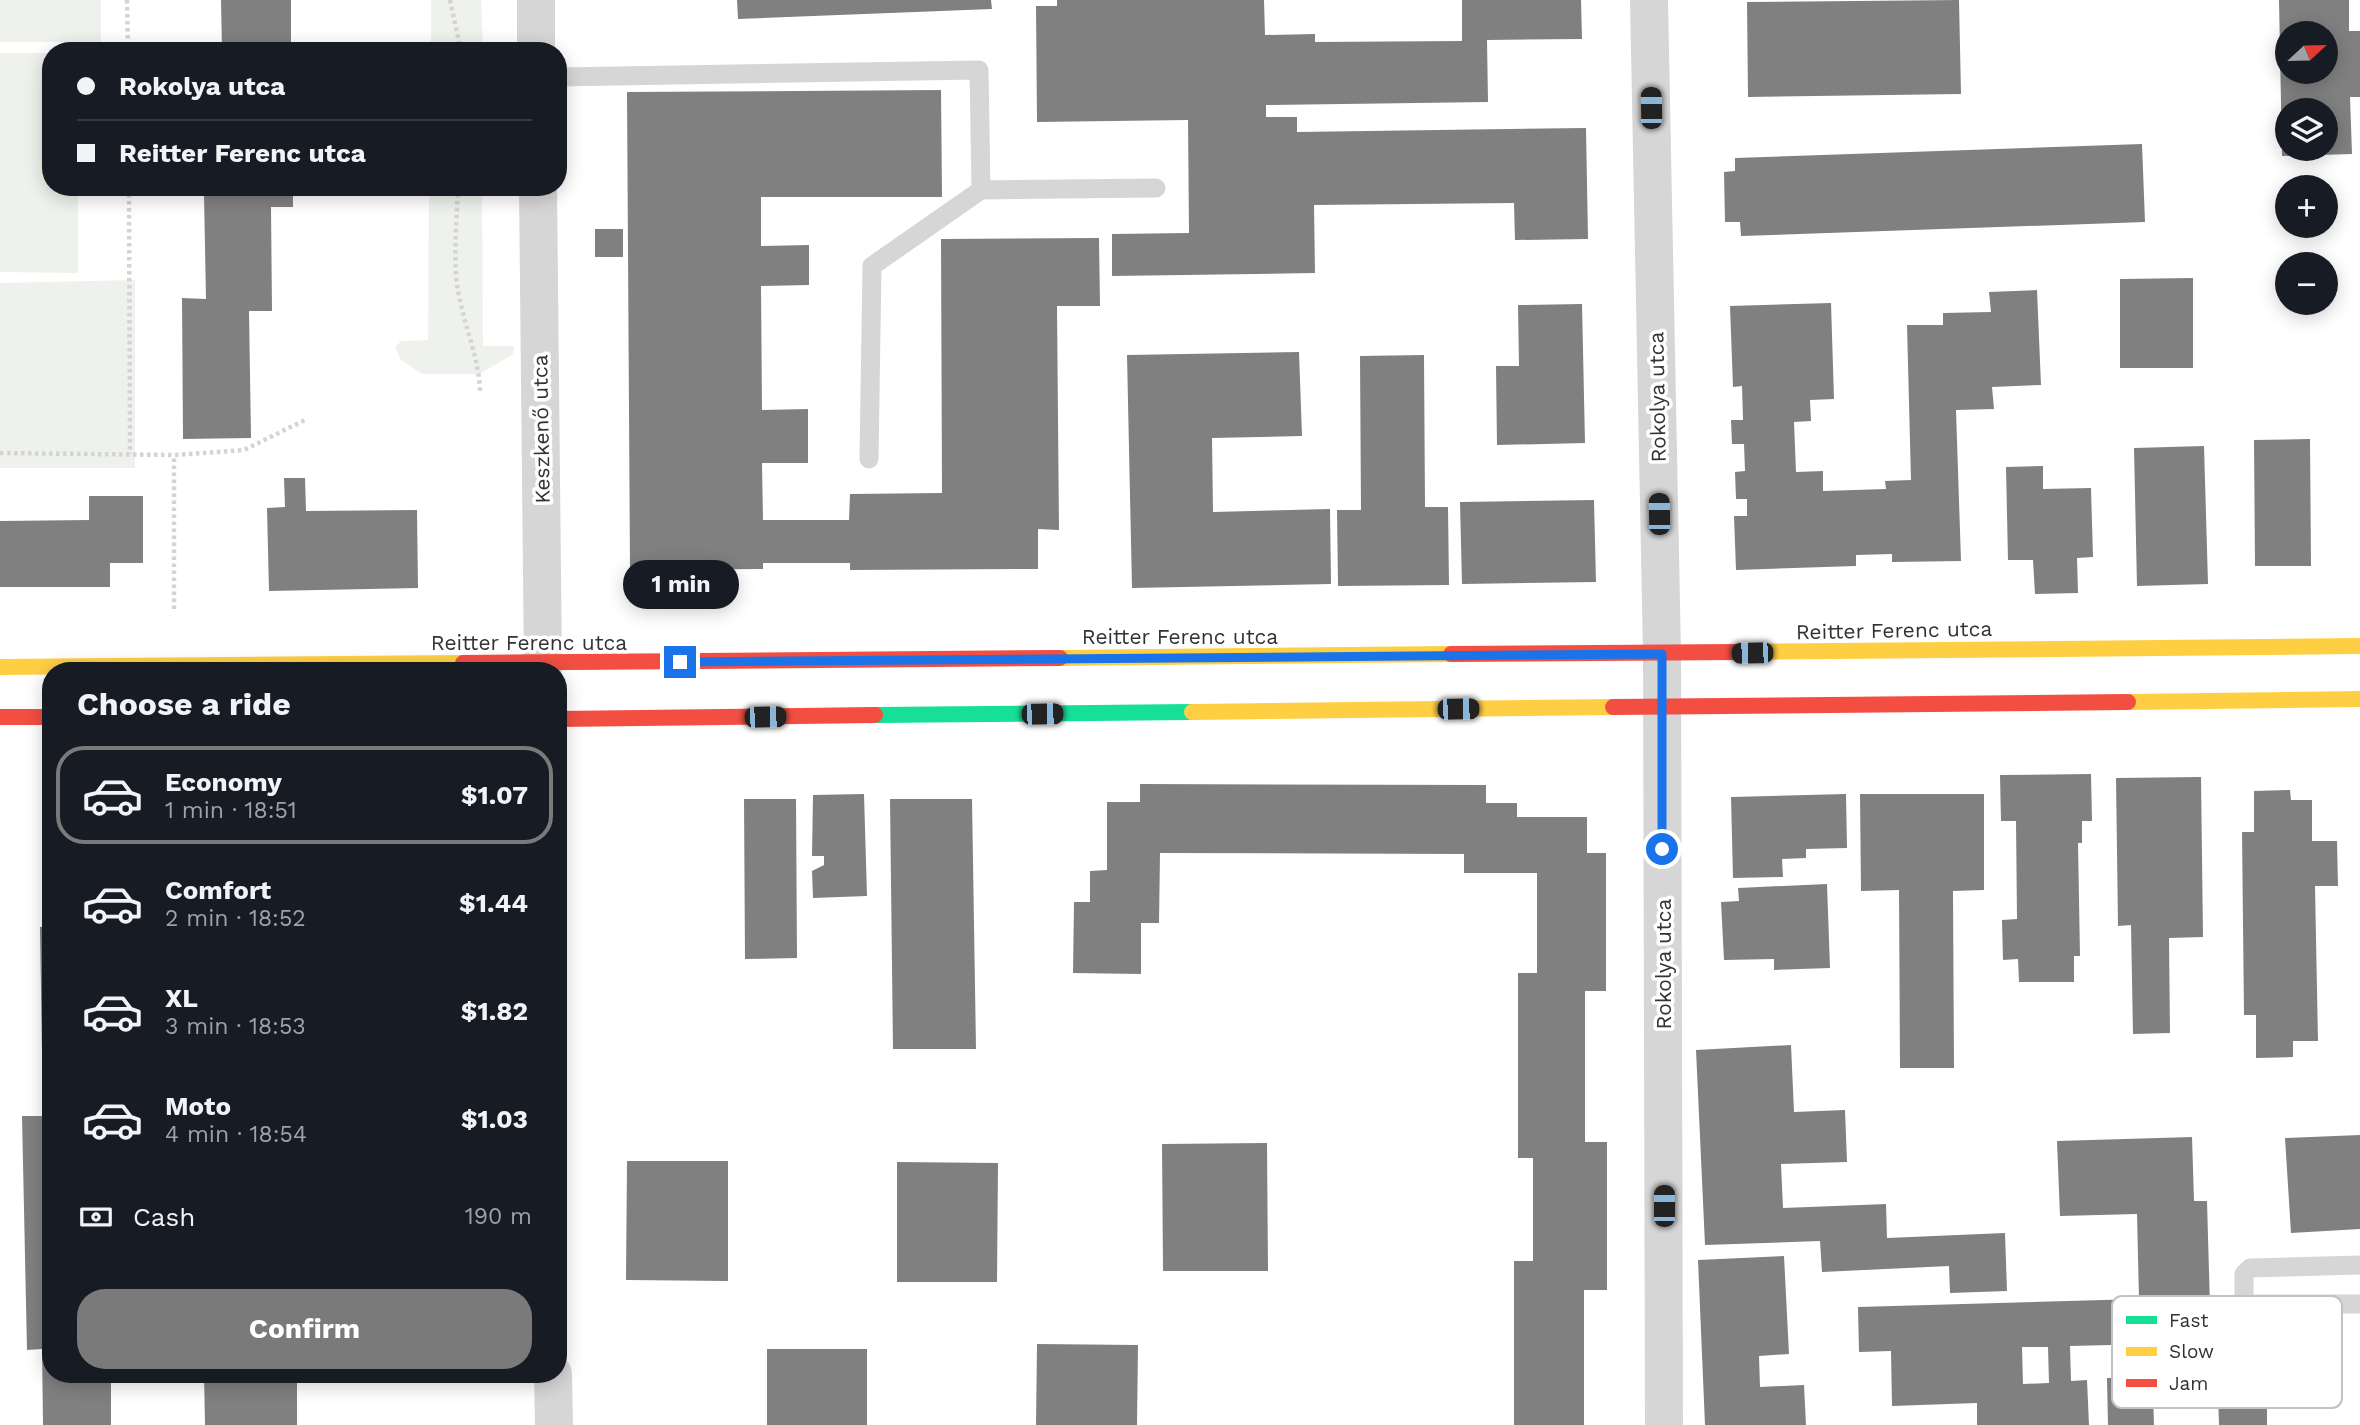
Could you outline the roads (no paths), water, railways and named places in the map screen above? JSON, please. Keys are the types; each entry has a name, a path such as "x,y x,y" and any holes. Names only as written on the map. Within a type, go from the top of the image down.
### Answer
{"street":[{"path":"536,0 536,42"},
{"name":"Rokolya utca","path":"1650,0 1662,654 1664,1425"},
{"name":"Keszkenő utca","path":"538,196 543,662"},
{"name":"Reitter Ferenc utca","path":"567,666 2360,646"},
{"name":"Reitter Ferenc utca","path":"0,667 42,667"},
{"path":"567,719 2360,699"},
{"path":"0,717 42,717"},
{"path":"553,1383 554,1425"}],"lane":[{"path":"567,77 979,70 981,190"},
{"path":"869,459 872,266 981,190 1156,188"},
{"path":"2244,1296 2244,1274 2250,1268 2360,1265"},
{"path":"2342,1304 2360,1304"}]}
